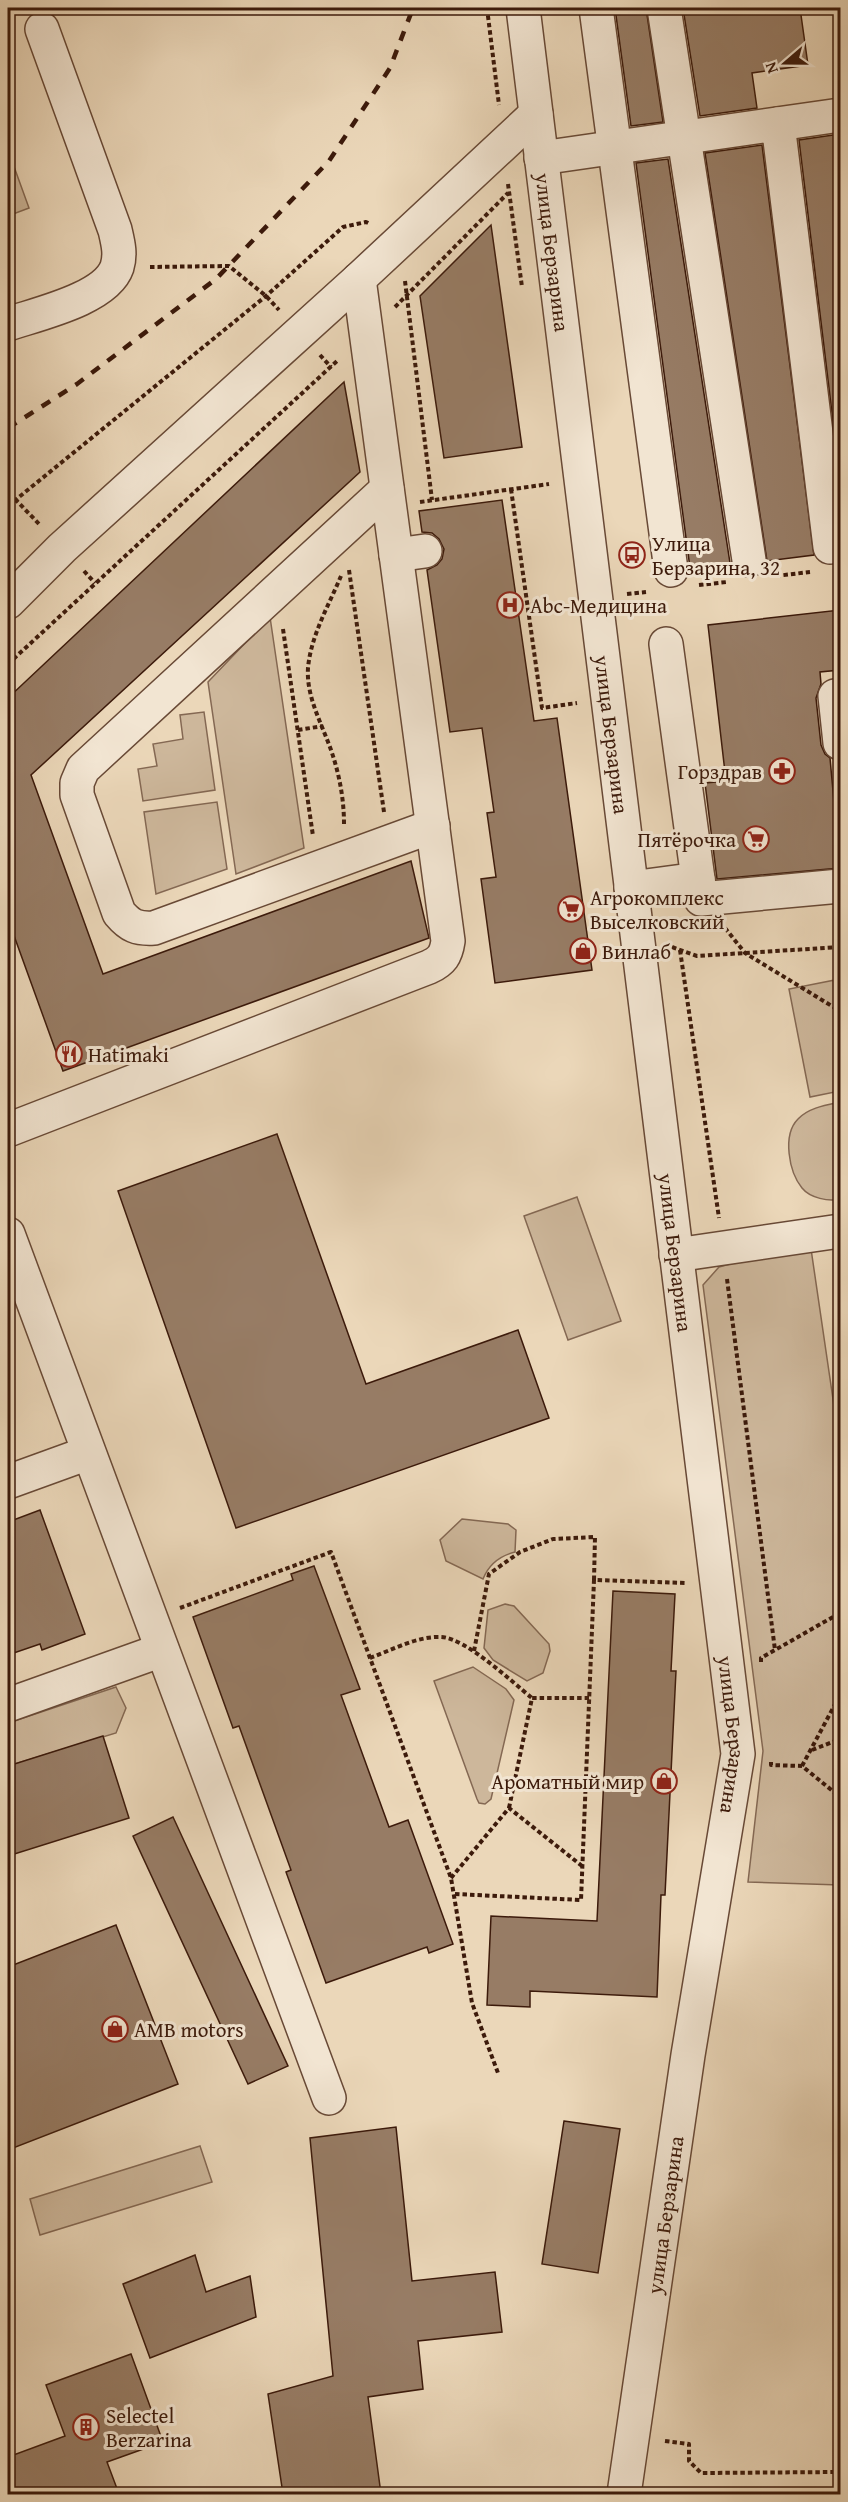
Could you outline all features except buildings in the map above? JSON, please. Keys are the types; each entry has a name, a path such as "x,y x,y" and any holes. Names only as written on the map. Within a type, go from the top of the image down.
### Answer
{"street":[{"name":"улица Берзарина","path":"522,8 738,1754 688,2055 624,2494"},
{"path":"596,8 671,570"},
{"path":"664,8 749,560"},
{"path":"8,324 95,292 110,280 117,268 120,252 115,230 42,29"},
{"path":"8,602 62,548 359,279 536,114"},
{"path":"541,158 840,115"},
{"path":"778,124 830,547"},
{"path":"8,1130 440,962 446,954 448,940 433,826 410,553 388,497 359,279"},
{"path":"388,497 278,590 82,769 77,783 77,795 119,913 128,924 140,929 154,928 433,826"},
{"path":"666,644 700,889"},
{"path":"835,696 840,743"},
{"path":"631,888 840,886"},
{"path":"676,1255 840,1231"},
{"path":"8,1234 87,1453 329,2098"},
{"path":"8,1482 87,1453"},
{"path":"8,1705 162,1650"}],"path":[{"path":"8,664 407,297 509,192"},
{"path":"8,506 266,296 343,227 366,222 399,241 432,500"},
{"path":"117,268 229,266 266,296"},
{"path":"388,497 432,500 549,484"},
{"path":"511,489 542,708 578,703"},
{"path":"329,864 344,837 341,790 334,758 313,704 309,687 311,650 348,562 389,842"},
{"path":"278,590 298,730 329,864"},
{"path":"298,730 323,726"},
{"path":"700,889 745,953 840,1011"},
{"path":"668,946 697,956 840,947"},
{"path":"680,950 723,1248 775,1650"},
{"path":"455,1894 580,1900 595,1537 553,1539 520,1552 489,1574 474,1651"},
{"path":"151,1619 331,1552 451,1878 472,2003 498,2073"},
{"path":"594,1580 717,1585"},
{"path":"762,1669 761,1658 840,1613"},
{"path":"370,1658 424,1639 443,1637 474,1651 532,1698 589,1698"},
{"path":"802,1766 840,1695"},
{"path":"451,1878 508,1808 532,1698"},
{"path":"811,1750 840,1739"},
{"path":"770,1754 771,1765 802,1766 840,1797"},
{"path":"508,1808 582,1866"},
{"path":"632,2438 689,2444 689,2461 701,2473 840,2472"}],"shaded area":[{"path":"8,150 29,208 8,216"},
{"path":"270,617 304,848 236,874 208,682"},
{"path":"204,712 215,790 143,801 138,769 157,766 153,744 183,739 180,715"},
{"path":"217,802 227,869 156,894 144,812"},
{"path":"840,979 840,1091 810,1097 789,989"},
{"path":"840,1102 840,1199 815,1197 805,1191 797,1181 789,1154 790,1134 798,1119 807,1112"},
{"path":"577,1197 621,1321 568,1340 524,1216"},
{"path":"810,1242 840,1447 840,1885 748,1882 763,1751 703,1285 719,1267"},
{"path":"462,1519 508,1524 516,1530 515,1552 495,1561 483,1579 446,1561 440,1540"},
{"path":"505,1604 514,1606 549,1644 550,1651 543,1673 527,1681 493,1660 484,1648 488,1610"},
{"path":"473,1667 506,1689 514,1700 491,1799 485,1804 479,1803 477,1799 434,1681"},
{"path":"116,1687 126,1708 116,1733 8,1766 8,1723"},
{"path":"200,2146 212,2182 40,2235 30,2199"}],"railway":[{"path":"8,428 77,384 216,279 329,161 390,68 413,8"}],"place":[{"name":"Улица Берзарина, 32","path":"632,555"},
{"name":"Abc-Медицина","path":"510,605"},
{"name":"Горздрав","path":"782,771"},
{"name":"Пятёрочка","path":"756,839"},
{"name":"Агрокомплекс Выселковский","path":"571,909"},
{"name":"Винлаб","path":"583,951"},
{"name":"Hatimaki","path":"69,1054"},
{"name":"Ароматный мир","path":"664,1781"},
{"name":"AMB motors","path":"115,2029"},
{"name":"Selectel Berzarina","path":"86,2427"}]}
